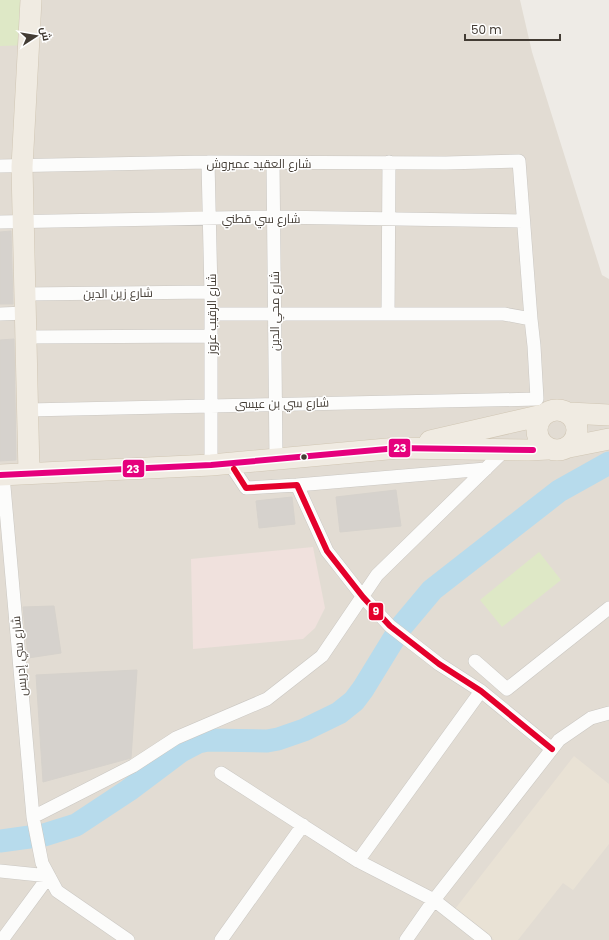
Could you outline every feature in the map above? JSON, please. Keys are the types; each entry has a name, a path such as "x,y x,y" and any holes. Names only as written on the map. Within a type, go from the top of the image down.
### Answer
{"main road":[{"path":"29,472 22,167 31,0"},
{"path":"540,407 537,433 541,444 548,449"},
{"path":"398,448 540,407 556,409 569,413 609,415"},
{"path":"569,413 577,426 577,434 569,447"},
{"path":"2,475 29,472 221,464 398,448 562,450 609,438"}],"street":[{"name":"شارع العقيد عميروش","path":"0,166 22,167 208,162 446,163 518,161 523,221"},
{"name":"شارع الرقيب عزوز","path":"208,162 211,292 211,404 221,464"},
{"path":"388,314 390,219 389,162"},
{"name":"شارع محي الدين","path":"273,163 274,404 276,459"},
{"name":"شارع سي قطني","path":"0,222 274,217 523,221"},
{"path":"523,221 540,407"},
{"name":"شارع زين الدين","path":"0,314 26,304 211,292"},
{"path":"211,314 504,314 531,320"},
{"path":"27,337 210,336"},
{"name":"شارع سي بن عيسى","path":"28,410 211,404 540,407"},
{"path":"33,817 133,766 176,738 268,699 322,656 377,575 505,450"},
{"path":"221,464 246,488 486,469"},
{"name":"شارع سي إدريس","path":"2,475 33,817 42,863 57,891 128,940"},
{"path":"297,485 327,551 363,597 390,626 439,664 481,691 552,749"},
{"path":"475,661 507,689 609,608"},
{"path":"358,861 481,691"},
{"path":"406,940 434,900 559,740 591,718 609,713"},
{"path":"221,773 358,861 434,900 485,940"},
{"path":"221,940 303,825"},
{"path":"0,871 49,876"},
{"path":"2,940 49,876"}],"shaded area":[{"path":"0,0 520,0 532,52 602,275 609,279 609,940 0,940"},
{"path":"313,547 325,608 315,628 303,639 193,649 191,559"},
{"path":"574,756 609,784 609,844 573,890 563,883 518,940 494,940 455,909"}],"green space":[{"path":"0,0 24,0 29,45 0,46"},
{"path":"539,552 561,580 502,627 480,600"}],"building":[{"path":"11,231 13,304 0,304 0,232"},
{"path":"14,339 16,460 0,461 0,340"},
{"path":"396,490 401,526 340,532 336,497"},
{"path":"292,497 295,524 259,528 256,501"},
{"path":"54,606 61,653 28,658 23,607"},
{"path":"137,670 131,758 43,782 36,675"}],"waterway":[{"path":"0,841 44,835 76,825 129,790 181,751 198,742 208,740 267,741 278,739 304,730 339,713 354,701 401,627 432,590 559,491 609,463"}],"transit line":[{"name":"23","path":"0,475 211,465 398,448 533,450"},
{"name":"9","path":"234,469 246,488 297,485 327,551 363,597 390,626 439,664 481,691 552,749"}]}
